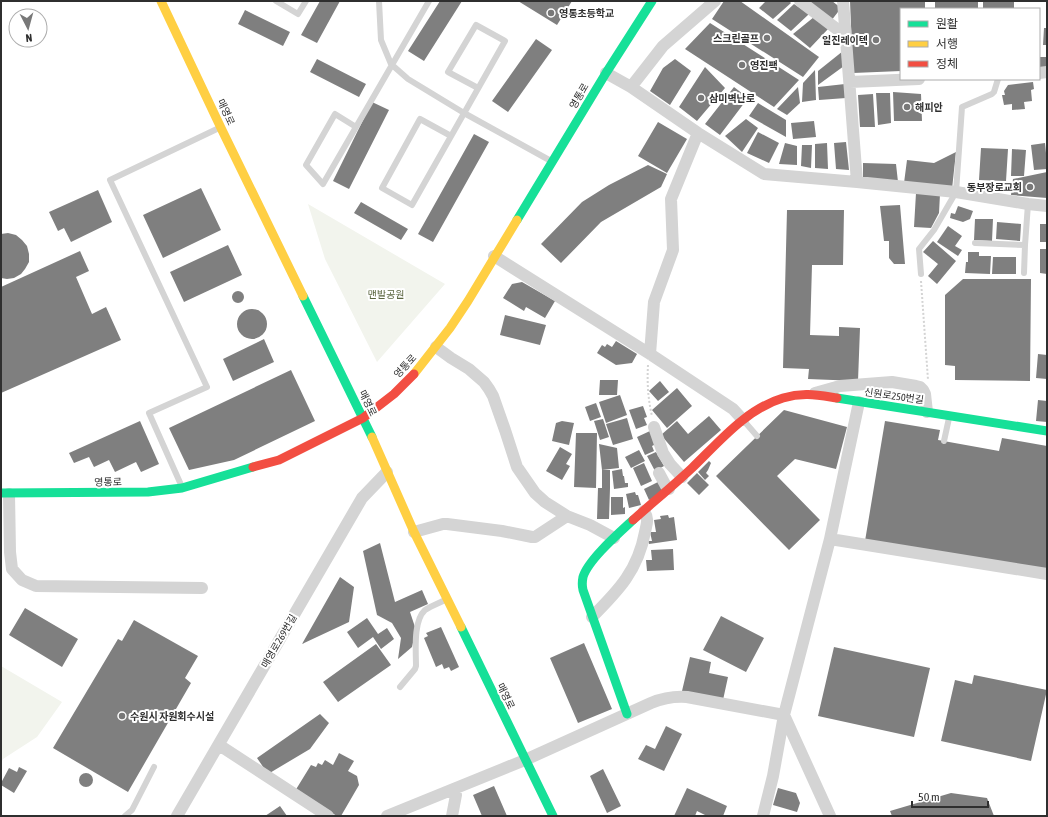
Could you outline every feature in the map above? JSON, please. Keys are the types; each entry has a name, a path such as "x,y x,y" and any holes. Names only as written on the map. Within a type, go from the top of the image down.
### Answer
{"street":[{"name":"매영로","path":"161,1 221,128 363,418 414,532 553,816"},
{"name":"영통로","path":"5,494 148,492 182,488 279,460 363,418 394,394 416,372 436,347 468,301 606,72 652,1"},
{"path":"631,87 663,46 715,1"},
{"path":"800,1 846,36"},
{"path":"843,1 857,182"},
{"path":"606,72 631,87 698,133 764,174 956,192 1047,206"},
{"path":"850,82 900,80"},
{"path":"650,354 654,302 673,250 671,199 698,133"},
{"path":"494,256 733,408 743,420"},
{"path":"436,347 469,369 484,382 489,389 503,423 516,467 535,493 545,502 567,516 590,525 614,538"},
{"path":"811,394 840,386 892,382 916,386 923,390 925,394 927,412"},
{"name":"신원로250번길","path":"627,714 582,590 583,577 587,569 614,538 743,420 756,410 769,403 792,395 811,394 1047,431"},
{"path":"763,816 773,776 784,716 830,539 859,402"},
{"path":"654,427 663,453 670,464 682,477"},
{"name":"매영로269번길","path":"177,816 362,498 387,472"},
{"path":"659,473 669,489"},
{"path":"5,494 12,569 22,580 36,586 202,588"},
{"path":"592,617 610,600 624,583 634,565 644,539 647,520 647,516 644,511"},
{"path":"414,532 447,524 502,530 535,537 567,516"},
{"path":"830,539 1047,574"},
{"path":"387,816 526,760 668,697 687,696 784,716"},
{"path":"784,716 830,816"},
{"path":"219,745 328,816"},
{"path":"452,816 456,795 454,789"}],"lane":[{"path":"276,1 298,14 306,1"},
{"path":"379,1 381,40 391,64 408,79 464,113 552,161"},
{"path":"356,127 335,114 306,165 323,184 356,127 391,64 429,1"},
{"path":"451,136 420,119 382,188 412,205 505,41 476,25 448,72 478,88"},
{"path":"921,274 919,249 934,230 956,192 962,107 992,94 998,80"},
{"path":"182,488 148,413 207,387 110,180 221,128"},
{"path":"1024,273 1028,204"},
{"path":"975,243 1025,245"},
{"path":"944,442 949,416"},
{"path":"743,420 757,436"},
{"path":"400,687 416,666 415,641 418,621 426,610 447,599"},
{"path":"125,816 132,810 154,768"}],"path":[{"path":"921,274 928,385 923,390"},
{"path":"650,354 647,379 650,408 654,427"}],"green space":[{"name":"맨발공원","path":"308,204 445,284 377,362 325,259"},
{"path":"1,666 62,702 37,737 3,759 1,763"}],"building":[{"path":"320,1 340,1 317,43 301,35"},
{"path":"440,1 462,1 424,61 408,51"},
{"name":"영통초등학교","path":"518,1 572,1 557,25"},
{"name":"스크린골프","path":"724,1 740,1 819,57 803,77 712,19"},
{"path":"766,1 789,1 791,3 773,19 759,8"},
{"path":"806,1 832,1 841,8 831,21"},
{"name":"일진레이텍","path":"850,1 925,1 925,8 900,8 900,71 853,73"},
{"path":"935,1 978,1 978,8 935,8"},
{"path":"983,1 1014,1 1014,8 983,8"},
{"path":"794,4 809,14 791,31 777,20"},
{"path":"245,10 290,32 283,46 238,24"},
{"path":"814,17 828,29 810,48 793,34"},
{"name":"영진팩","path":"710,23 799,80 774,107 685,49"},
{"path":"1044,28 1047,28 1047,45 1043,45"},
{"path":"536,39 552,50 508,112 492,101"},
{"path":"843,51 844,66 818,85 818,71"},
{"path":"1040,57 1047,57 1047,67 1040,68"},
{"path":"317,59 366,84 359,97 310,72"},
{"path":"675,59 691,71 670,105 650,91 663,68"},
{"name":"삼미벽난로","path":"705,67 725,88 697,121 679,107"},
{"path":"815,70 816,100 802,102 803,83"},
{"path":"1033,82 1034,89 1031,90 1032,101 1024,102 1025,109 1012,110 1012,104 1004,105 1002,95 1005,95 1004,91 1008,85"},
{"path":"845,84 846,98 819,100 818,87"},
{"path":"734,87 748,98 720,135 705,124"},
{"path":"798,87 800,103 787,115 777,109"},
{"name":"해피안","path":"893,92 921,94 922,121 894,121"},
{"path":"876,93 890,93 891,123 878,125"},
{"path":"873,94 875,127 860,127 858,95"},
{"path":"372,102 389,110 349,189 333,181"},
{"path":"758,103 786,120 786,137 749,116"},
{"path":"746,119 758,128 742,152 725,136"},
{"path":"814,121 816,137 793,139 791,123"},
{"path":"658,122 687,139 667,173 638,156"},
{"path":"758,132 779,143 769,163 747,153"},
{"path":"474,134 489,142 433,242 418,234"},
{"path":"846,142 849,170 836,169 834,143"},
{"path":"785,143 797,146 797,165 779,164"},
{"path":"827,143 828,169 815,168 815,144"},
{"path":"1045,143 1047,153 1047,169 1034,170 1031,145"},
{"path":"802,145 812,145 811,168 801,166"},
{"path":"981,148 1008,149 1006,181 979,180"},
{"path":"1012,149 1026,150 1024,176 1011,176"},
{"path":"956,152 952,189 904,183 907,160 934,163"},
{"path":"863,163 896,164 898,182 863,179"},
{"path":"648,165 667,174 661,187 601,222 561,263 541,244 582,202 609,185"},
{"name":"동부장로교회","path":"1047,172 1047,198 1011,195 1013,179"},
{"path":"201,188 221,230 163,258 143,215"},
{"path":"98,190 112,222 71,242 64,228 58,231 49,212"},
{"path":"916,193 940,194 939,213 931,228 914,227"},
{"path":"361,202 408,229 401,240 354,213"},
{"path":"900,205 905,264 894,264 889,258 889,241 884,241 880,206"},
{"path":"958,206 973,211 970,219 963,222 950,218 951,213 955,214"},
{"path":"787,210 844,210 843,265 812,265 810,335 839,336 839,327 860,328 858,381 808,379 809,369 783,368"},
{"path":"975,219 993,219 992,241 974,240"},
{"path":"997,222 1021,224 1020,241 996,239"},
{"path":"1040,224 1047,224 1047,242 1040,242"},
{"path":"948,226 962,236 955,246 962,250 958,256 937,242"},
{"path":"8,233 16,235 27,246 29,262 21,274 14,278 7,279 1,278 1,234"},
{"path":"933,241 956,261 937,284 928,276 938,264 923,252"},
{"path":"228,245 242,275 184,302 170,272"},
{"path":"1040,249 1047,249 1047,274 1040,273"},
{"path":"80,251 89,271 76,277 92,314 106,307 121,340 1,393 1,287"},
{"path":"968,252 979,252 979,256 991,256 990,274 965,273 966,262 968,262"},
{"path":"993,257 1016,257 1016,274 992,274"},
{"path":"963,279 1031,279 1030,381 955,380 955,366 945,365 945,295"},
{"path":"522,282 555,301 545,318 526,307 524,311 503,298 512,284"},
{"path":"240,291 243,292 243,302 236,303 233,302 232,295 233,292"},
{"path":"252,309 263,313 267,324 263,335 252,339 241,335 237,324 241,313"},
{"path":"505,315 546,325 540,345 500,335"},
{"path":"264,339 274,362 233,381 223,359"},
{"path":"616,341 637,354 632,363 616,365 597,353 602,345 605,347 607,344 612,347"},
{"path":"1038,354 1047,355 1047,379 1036,378"},
{"path":"291,370 315,421 234,460 189,470 169,428"},
{"path":"600,380 618,380 617,395 599,395"},
{"path":"660,381 669,392 658,401 649,391"},
{"path":"677,388 692,406 667,428 652,410"},
{"path":"620,395 627,415 606,423 599,402"},
{"path":"1038,400 1047,401 1047,422 1036,421"},
{"path":"596,403 601,417 590,421 585,407"},
{"path":"643,406 647,417 644,418 647,425 636,429 629,410"},
{"path":"784,410 847,427 836,469 795,459 777,476 820,520 789,550 716,476"},
{"path":"709,416 721,430 684,462 661,435 677,421 688,434"},
{"path":"627,418 633,439 613,445 606,424"},
{"path":"603,419 609,437 600,440 594,421"},
{"path":"140,421 159,464 141,472 136,462 115,472 109,460 94,467 89,457 74,463 69,453"},
{"path":"562,421 574,423 569,445 552,441 556,423"},
{"path":"885,421 940,430 938,440 999,451 1002,438 1047,446 1047,571 865,541"},
{"path":"650,431 656,444 652,446 654,451 645,455 637,437"},
{"path":"576,433 597,433 596,488 574,487"},
{"path":"599,444 617,448 619,468 602,470"},
{"path":"560,447 572,454 566,464 570,466 562,480 546,471"},
{"path":"639,450 645,461 631,468 625,457"},
{"path":"656,452 664,466 655,471 647,456"},
{"path":"709,461 711,463 706,473 709,476 705,480 698,472"},
{"path":"644,463 652,481 641,486 633,468"},
{"path":"622,469 625,483 628,483 628,487 614,489 612,471"},
{"path":"602,470 610,470 610,488 602,488"},
{"path":"697,473 709,485 699,495 687,483"},
{"path":"660,481 665,492 649,500 644,489"},
{"path":"598,488 610,488 609,519 597,519"},
{"path":"635,492 636,495 638,495 641,505 629,508 626,494"},
{"path":"611,497 623,497 623,508 625,507 625,514 611,515"},
{"path":"668,515 669,518 674,517 677,540 649,544 648,541 652,541 650,532 656,532 654,520 661,519 660,516"},
{"path":"380,543 395,602 422,590 428,604 410,612 416,630 412,647 398,659 401,638 392,623 377,615 363,551"},
{"path":"673,549 674,570 647,571 646,560 652,560 651,550"},
{"path":"340,577 354,587 349,622 302,644"},
{"path":"25,608 78,639 62,667 9,635"},
{"path":"721,616 764,638 746,672 703,650"},
{"path":"367,618 378,634 387,628 394,639 381,649 373,637 358,648 347,632"},
{"name":"수원시 자원회수시설","path":"134,620 198,656 185,678 191,683 128,792 53,748 118,639 122,641"},
{"path":"441,627 459,667 451,671 449,667 444,669 442,664 436,667 424,638 428,636 426,633"},
{"path":"584,643 612,709 578,723 550,658"},
{"path":"376,644 391,665 338,702 323,682"},
{"path":"834,647 930,668 914,737 818,716"},
{"path":"690,657 711,662 709,673 728,677 723,700 682,691"},
{"path":"974,675 1047,690 1031,761 941,741 955,680 972,684"},
{"path":"320,714 329,723 310,749 268,774 257,758"},
{"path":"666,726 682,734 664,771 638,759 646,745 655,749"},
{"path":"339,753 354,761 348,771 357,776 359,785 341,816 337,816 295,791 311,765 316,767 318,763 322,765 325,760 333,765"},
{"path":"19,767 27,771 14,793 1,785 1,783 9,768 17,772"},
{"path":"603,769 621,806 607,813 590,776"},
{"path":"86,773 91,775 93,780 91,785 86,787 81,785 79,780 81,775"},
{"path":"494,786 507,816 482,816 473,795"},
{"path":"687,788 727,806 723,816 707,816 697,811 695,816 674,816"},
{"path":"778,788 796,793 800,803 797,812 773,805"},
{"path":"951,793 987,798 994,816 892,816 890,811"},
{"path":"280,806 287,816 265,816"}],"traffic: fast":[{"path":"517,220 606,73 652,1"},
{"path":"303,296 372,437"},
{"path":"837,398 1047,431"},
{"path":"1,493 148,492 182,488 253,467"},
{"path":"627,714 583,590 582,582 586,570 597,555 633,520"},
{"path":"461,627 553,816"}],"traffic: slow":[{"path":"161,1 303,296"},
{"path":"414,374 450,328 517,220"},
{"path":"372,437 414,532 461,627"}],"traffic: jam":[{"path":"253,467 279,460 363,418 394,394 414,374"},
{"path":"633,520 685,475 734,427 757,410 770,403 790,396 810,395 837,398"}],"place":[{"name":"영통초등학교","path":"551,13"},
{"name":"스크린골프","path":"767,38"},
{"name":"일진레이텍","path":"876,40"},
{"name":"영진팩","path":"742,65"},
{"name":"삼미벽난로","path":"701,98"},
{"name":"해피안","path":"907,107"},
{"name":"동부장로교회","path":"1030,187"},
{"name":"수원시 자원회수시설","path":"122,716"}]}
